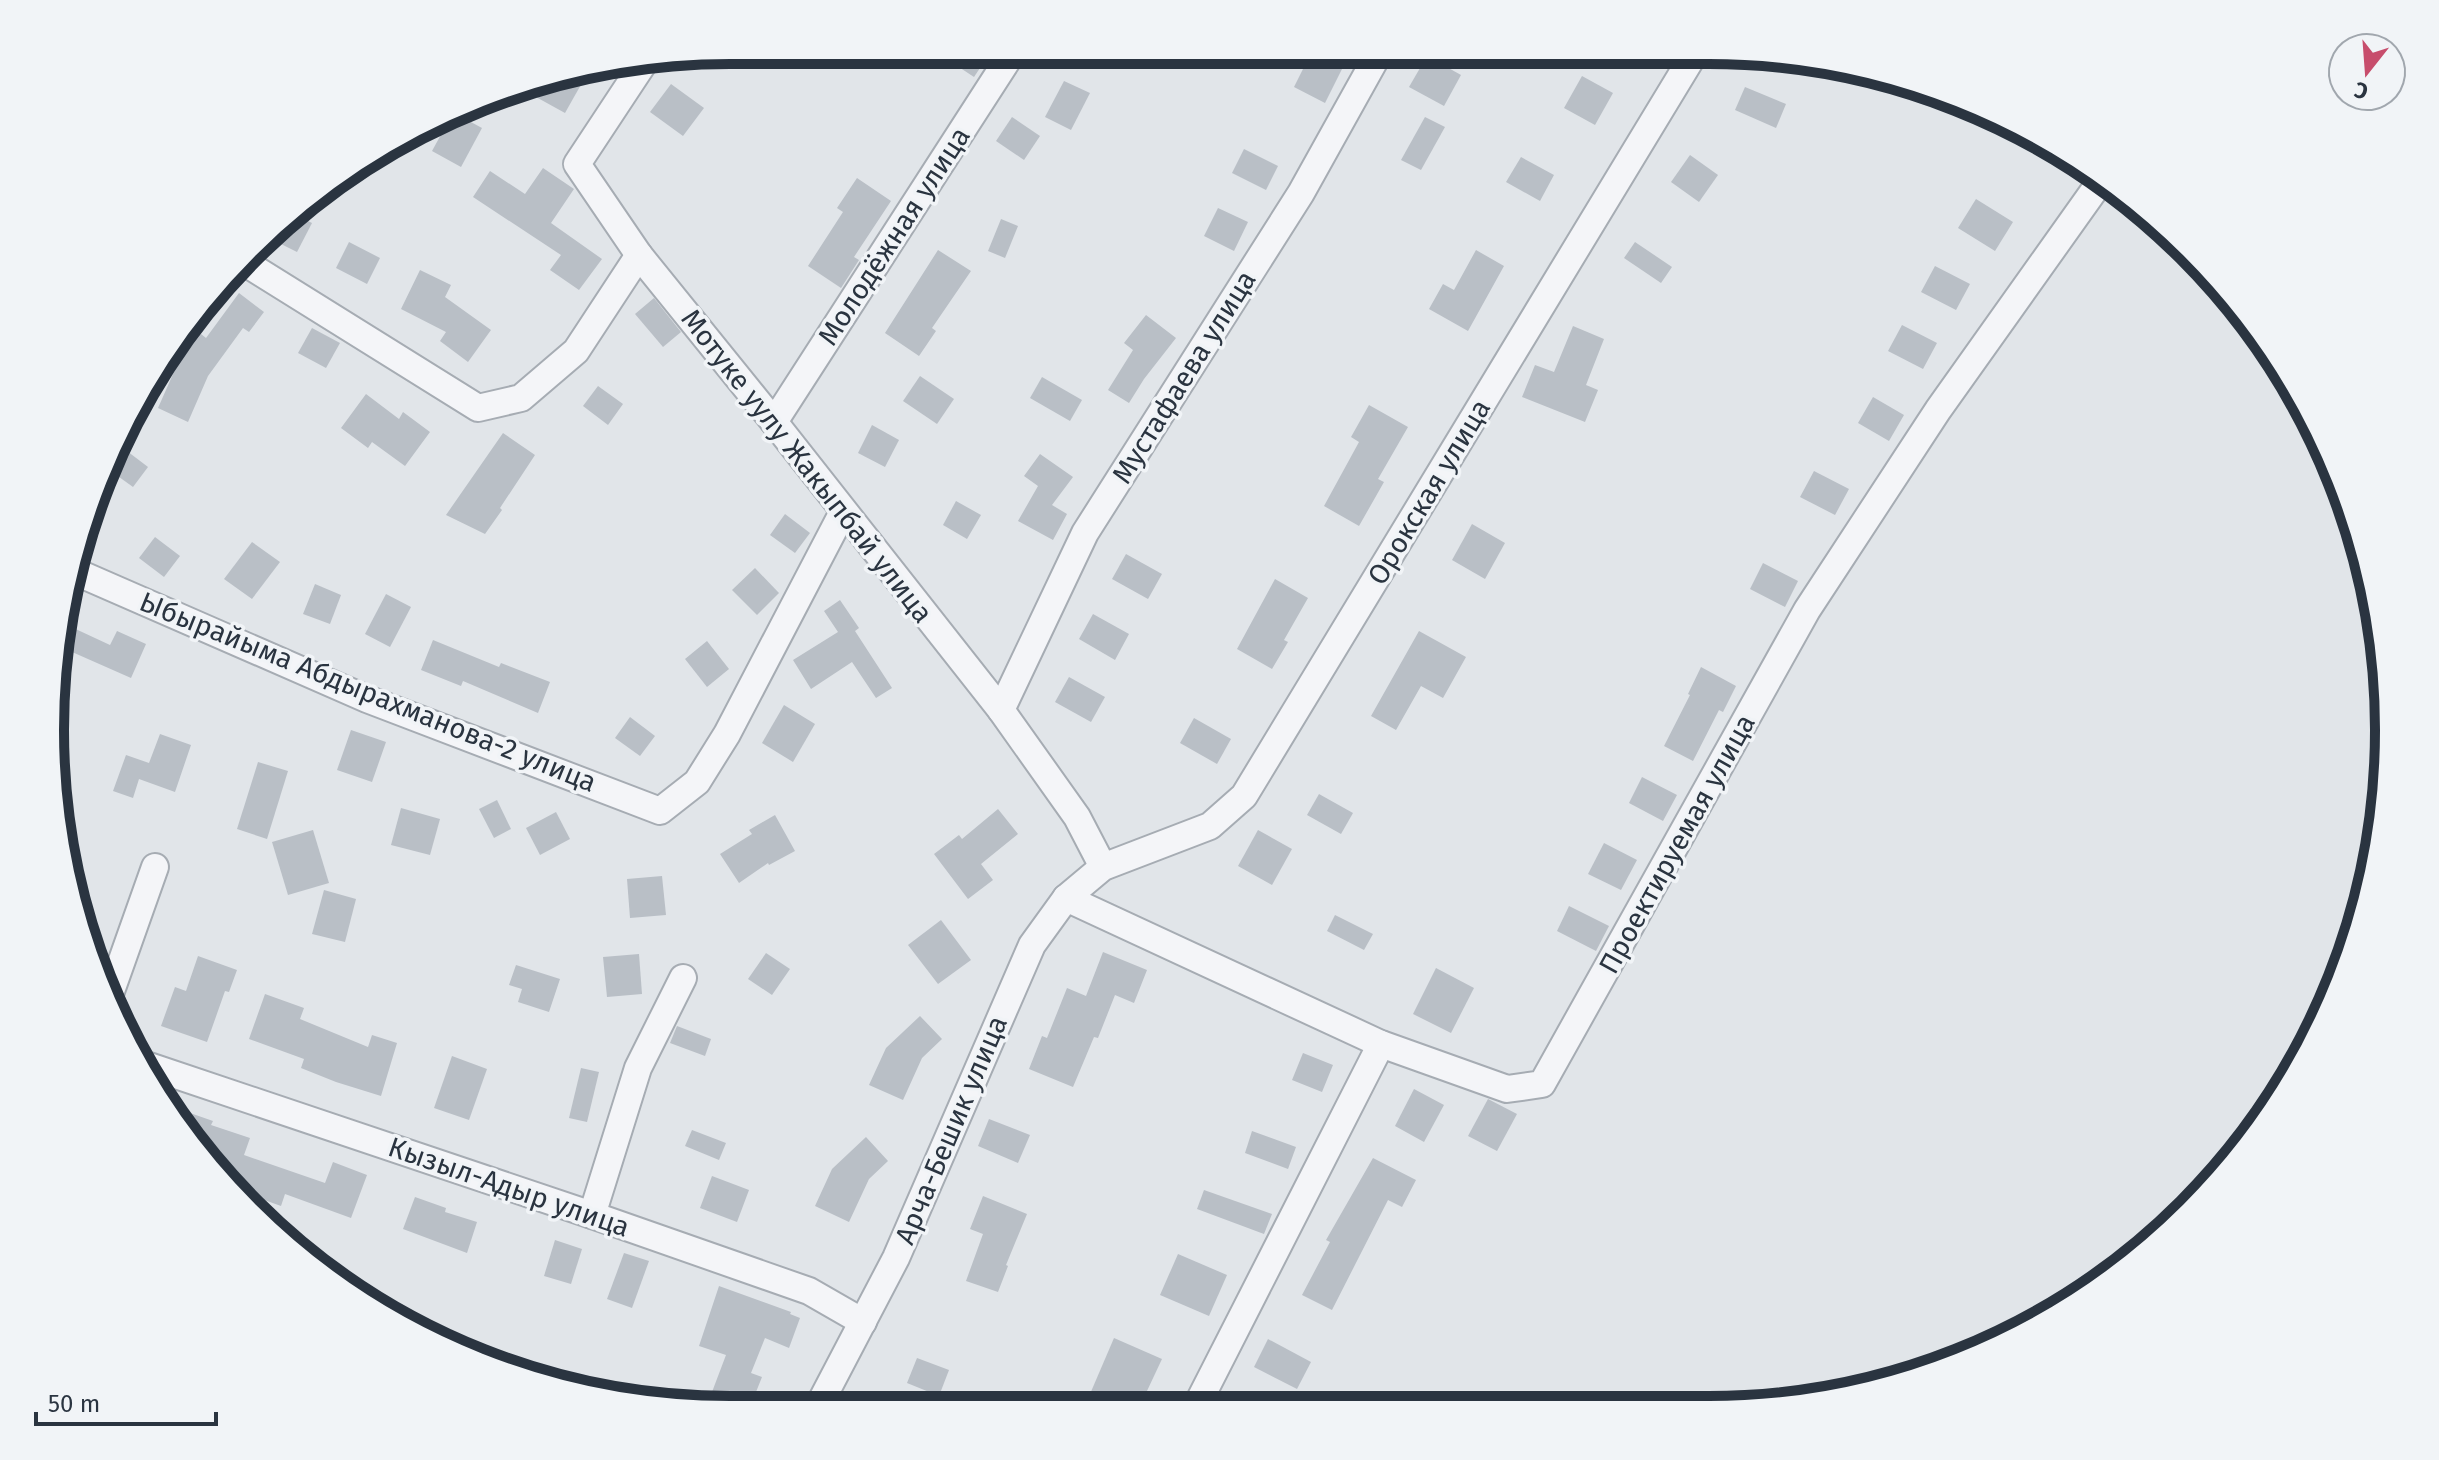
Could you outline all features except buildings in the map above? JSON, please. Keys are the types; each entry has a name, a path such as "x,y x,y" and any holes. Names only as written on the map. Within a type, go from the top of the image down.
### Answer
{"street":[{"name":"Молодёжная улица","path":"774,422 1005,64"},
{"name":"Мустафаева улица","path":"1001,710 1085,533 1301,193 1373,64"},
{"name":"Орокская улица","path":"1103,867 1210,826 1244,796 1688,64"},
{"name":"Мотуке уулу Жакыпбай улица","path":"639,71 577,164 639,255 1001,710 1077,817 1103,867"},
{"name":"Проектируемая улица","path":"1066,898 1381,1044 1507,1089 1542,1084 1807,610 1938,410 2096,188"},
{"path":"252,267 478,408 521,398 576,351 639,255"},
{"name":"Ыбырайыма Абдырахманова-2 улица","path":"83,575 367,699 660,811 697,782 727,734 843,512"},
{"path":"114,983 155,867"},
{"name":"Арча-Бешик улица","path":"824,1396 896,1258 1032,945 1066,898 1103,867"},
{"path":"592,1215 638,1068 683,978"},
{"path":"1202,1396 1381,1044"},
{"name":"Кызыл-Адыр улица","path":"156,1068 809,1291 863,1322"}]}
